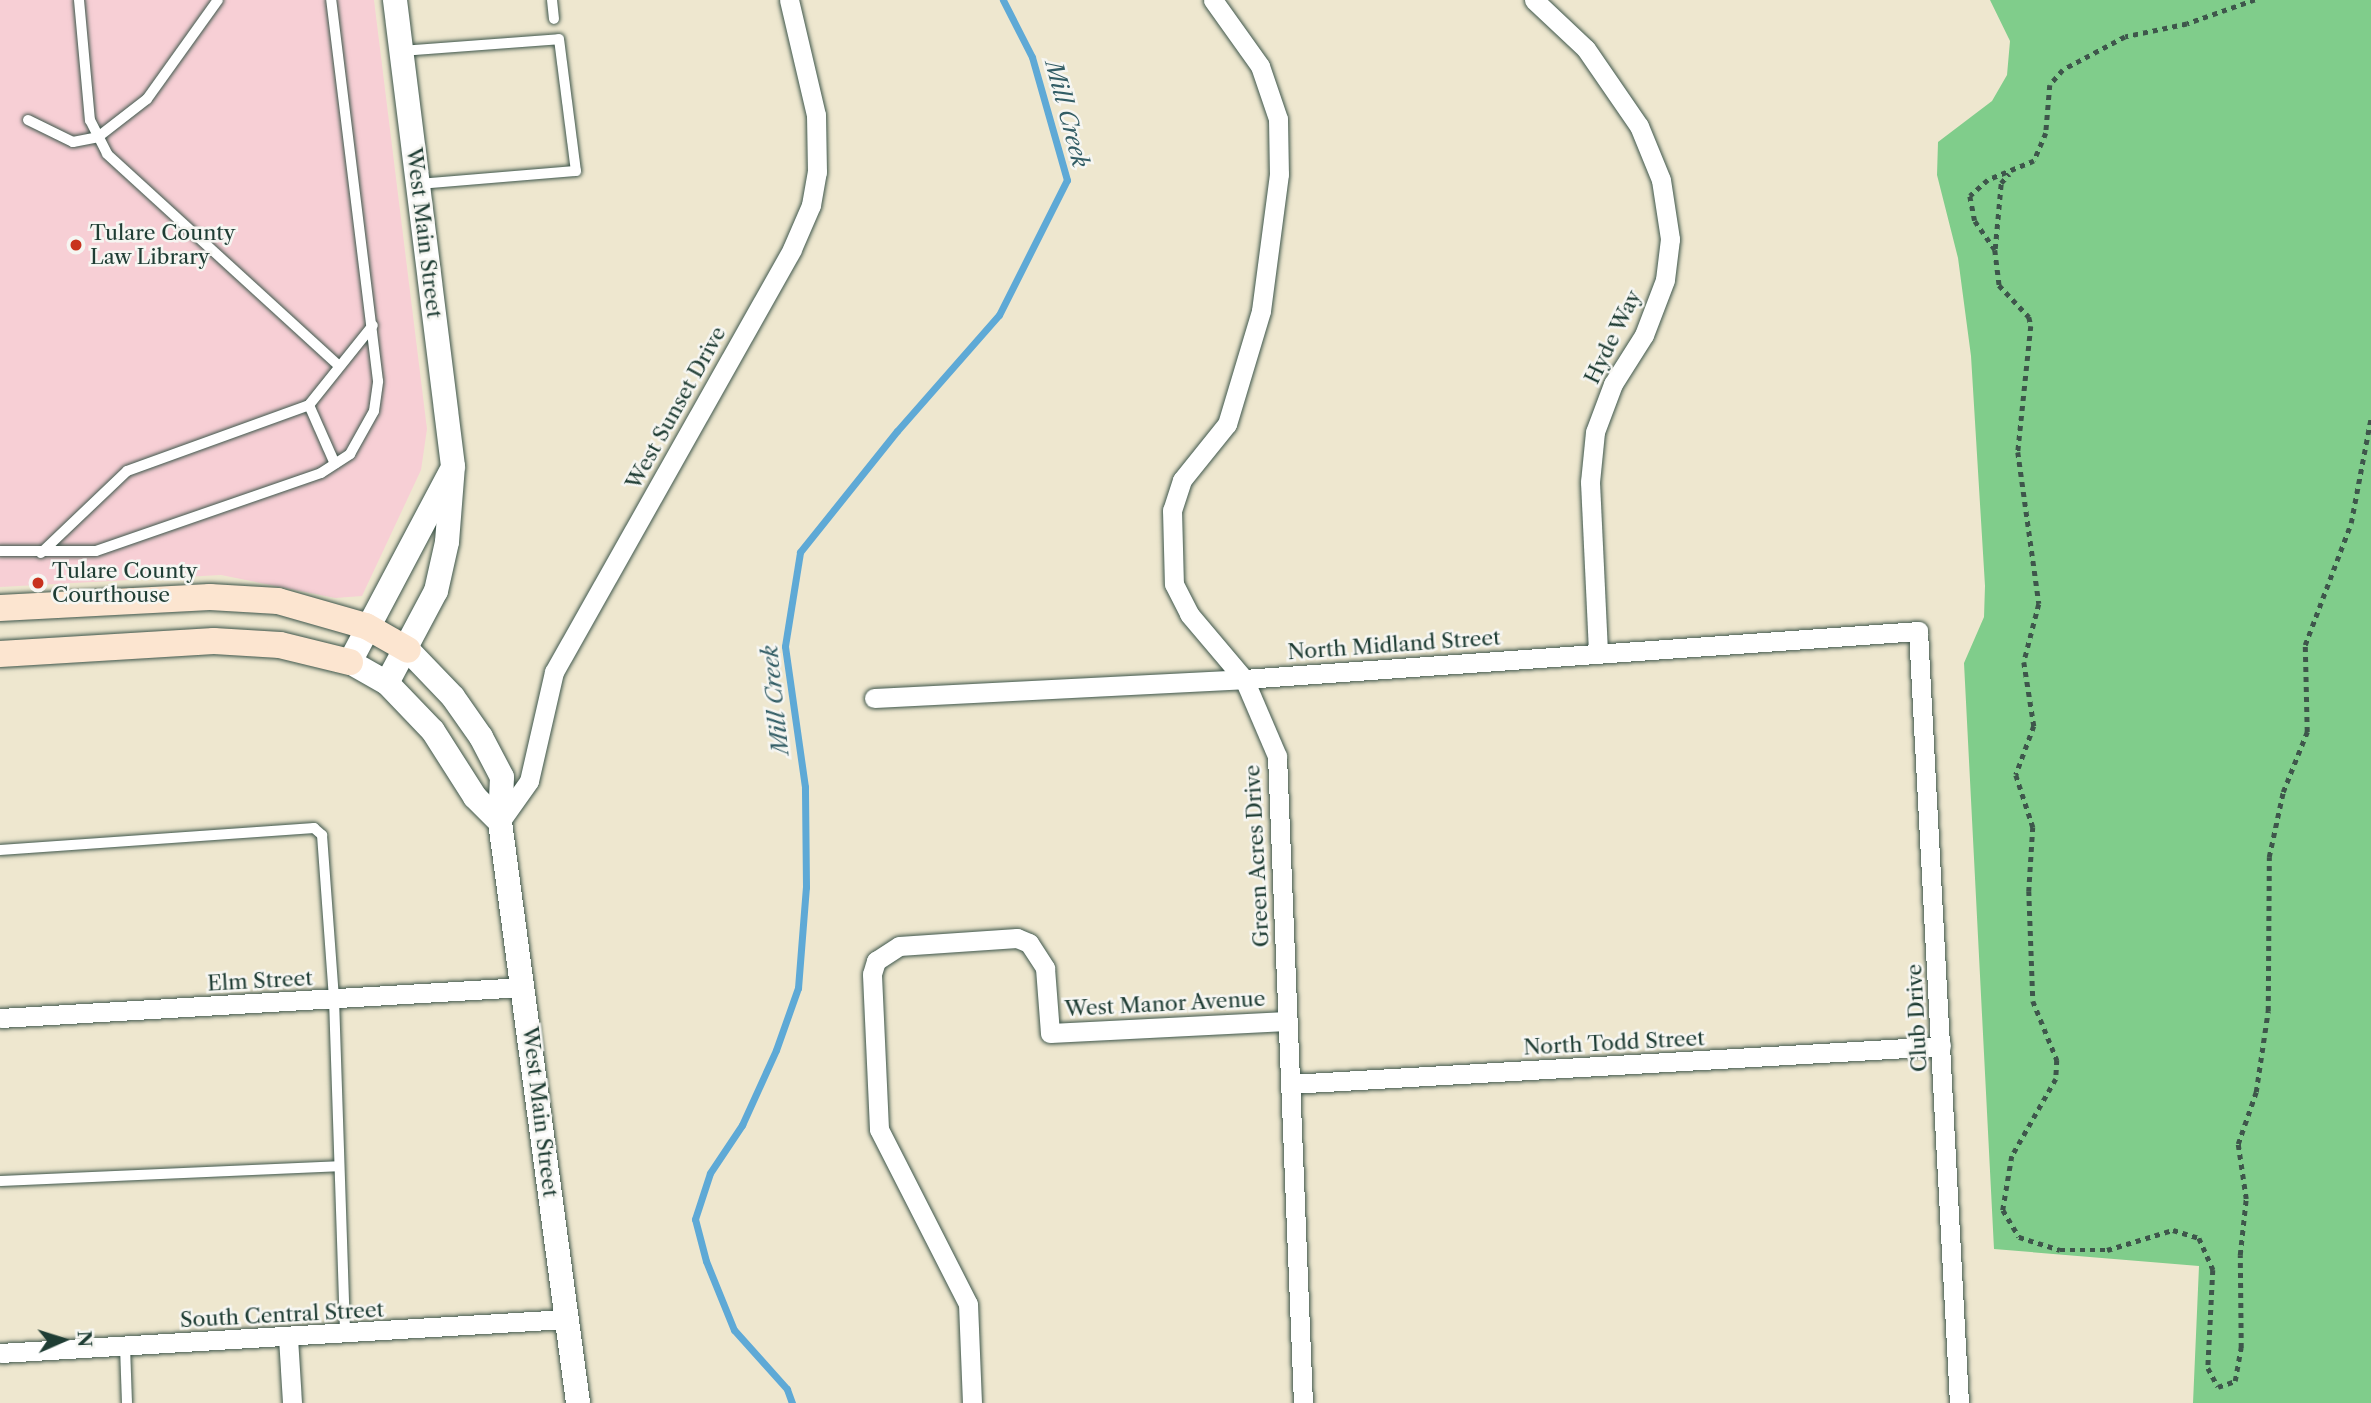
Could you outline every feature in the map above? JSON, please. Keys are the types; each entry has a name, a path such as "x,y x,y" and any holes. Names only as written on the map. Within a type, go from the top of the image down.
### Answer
{"main road":[{"path":"0,608 210,597 278,601 366,626 408,650"},
{"path":"0,654 215,641 279,645 350,662"}],"street":[{"name":"West Main Street","path":"387,683 408,650 436,591 447,542 453,466 395,0"},
{"name":"West Sunset Drive","path":"500,822 529,781 554,672 792,249 811,205 817,172 816,115 789,0"},
{"name":"Green Acres Drive","path":"1213,0 1260,66 1278,119 1279,174 1261,311 1227,424 1182,480 1172,510 1174,584 1189,614 1244,679 1277,756 1303,1403"},
{"name":"Hyde Way","path":"1534,0 1586,49 1639,126 1661,180 1670,239 1665,280 1644,335 1613,384 1595,432 1590,482 1598,652"},
{"path":"453,466 366,626 350,662 387,683 433,731 475,797 500,822"},
{"name":"North Midland Street","path":"874,698 1244,679 1918,631"},
{"name":"Club Drive","path":"1918,631 1959,1403"},
{"name":"West Main Street","path":"408,650 453,697 481,737 502,777 500,822 578,1403"},
{"name":"West Manor Avenue","path":"972,1403 968,1304 879,1129 872,974 876,961 899,946 1017,938 1029,943 1045,968 1050,1033 1287,1021"},
{"name":"Elm Street","path":"0,1018 524,987"},
{"name":"North Todd Street","path":"1290,1084 1941,1046"},
{"name":"South Central Street","path":"0,1353 566,1320"},
{"path":"288,1337 292,1403"}],"lane":[{"path":"79,0 90,120 107,154 339,366"},
{"path":"28,120 73,142 98,137 146,99 218,0"},
{"path":"0,551 96,551 321,473 350,454 374,411 378,381 331,0"},
{"path":"552,0 554,19"},
{"path":"401,51 559,39 576,171 418,184"},
{"path":"41,553 127,471 309,405 373,325"},
{"path":"309,405 335,464"},
{"path":"0,850 314,828 322,835 334,999 345,1334"},
{"path":"0,1181 339,1166"},
{"path":"125,1346 127,1403"}],"path":[{"path":"1995,250 1975,221 1970,196 1988,180 2012,171 2039,153 2046,133 2050,85 2063,70 2124,37 2186,24 2255,0"},
{"path":"2012,171 2001,183 1995,250 1999,285 2029,317 2031,326 2018,452 2039,604 2024,662 2034,726 2016,775 2033,827 2029,906 2033,1001 2057,1060 2056,1079 2012,1156 2003,1210 2019,1237 2060,1250 2107,1250 2173,1230 2199,1238 2213,1270 2207,1368 2218,1387 2235,1381 2241,1348 2240,1255 2246,1199 2238,1144 2256,1093 2268,1011 2269,857 2283,792 2307,732 2305,645 2351,523 2371,417"}],"shaded area":[{"path":"0,0 374,0 427,429 421,470 362,596 335,598 221,575 0,587"}],"green space":[{"path":"1990,0 2371,0 2371,1403 2193,1403 2199,1266 1994,1249 1964,663 1984,617 1985,586 1971,356 1958,258 1937,175 1938,142 1992,101 2007,75 2010,41"}],"waterway":[{"name":"Mill Creek","path":"792,1403 787,1389 734,1330 706,1261 695,1219 710,1173 742,1125 776,1050 798,988 806,887 805,787 785,646 800,552 897,431 999,315 1067,180 1032,57 1003,0"}],"place":[{"name":"Tulare County Law Library","path":"76,245"},
{"name":"Tulare County Courthouse","path":"38,583"}]}
